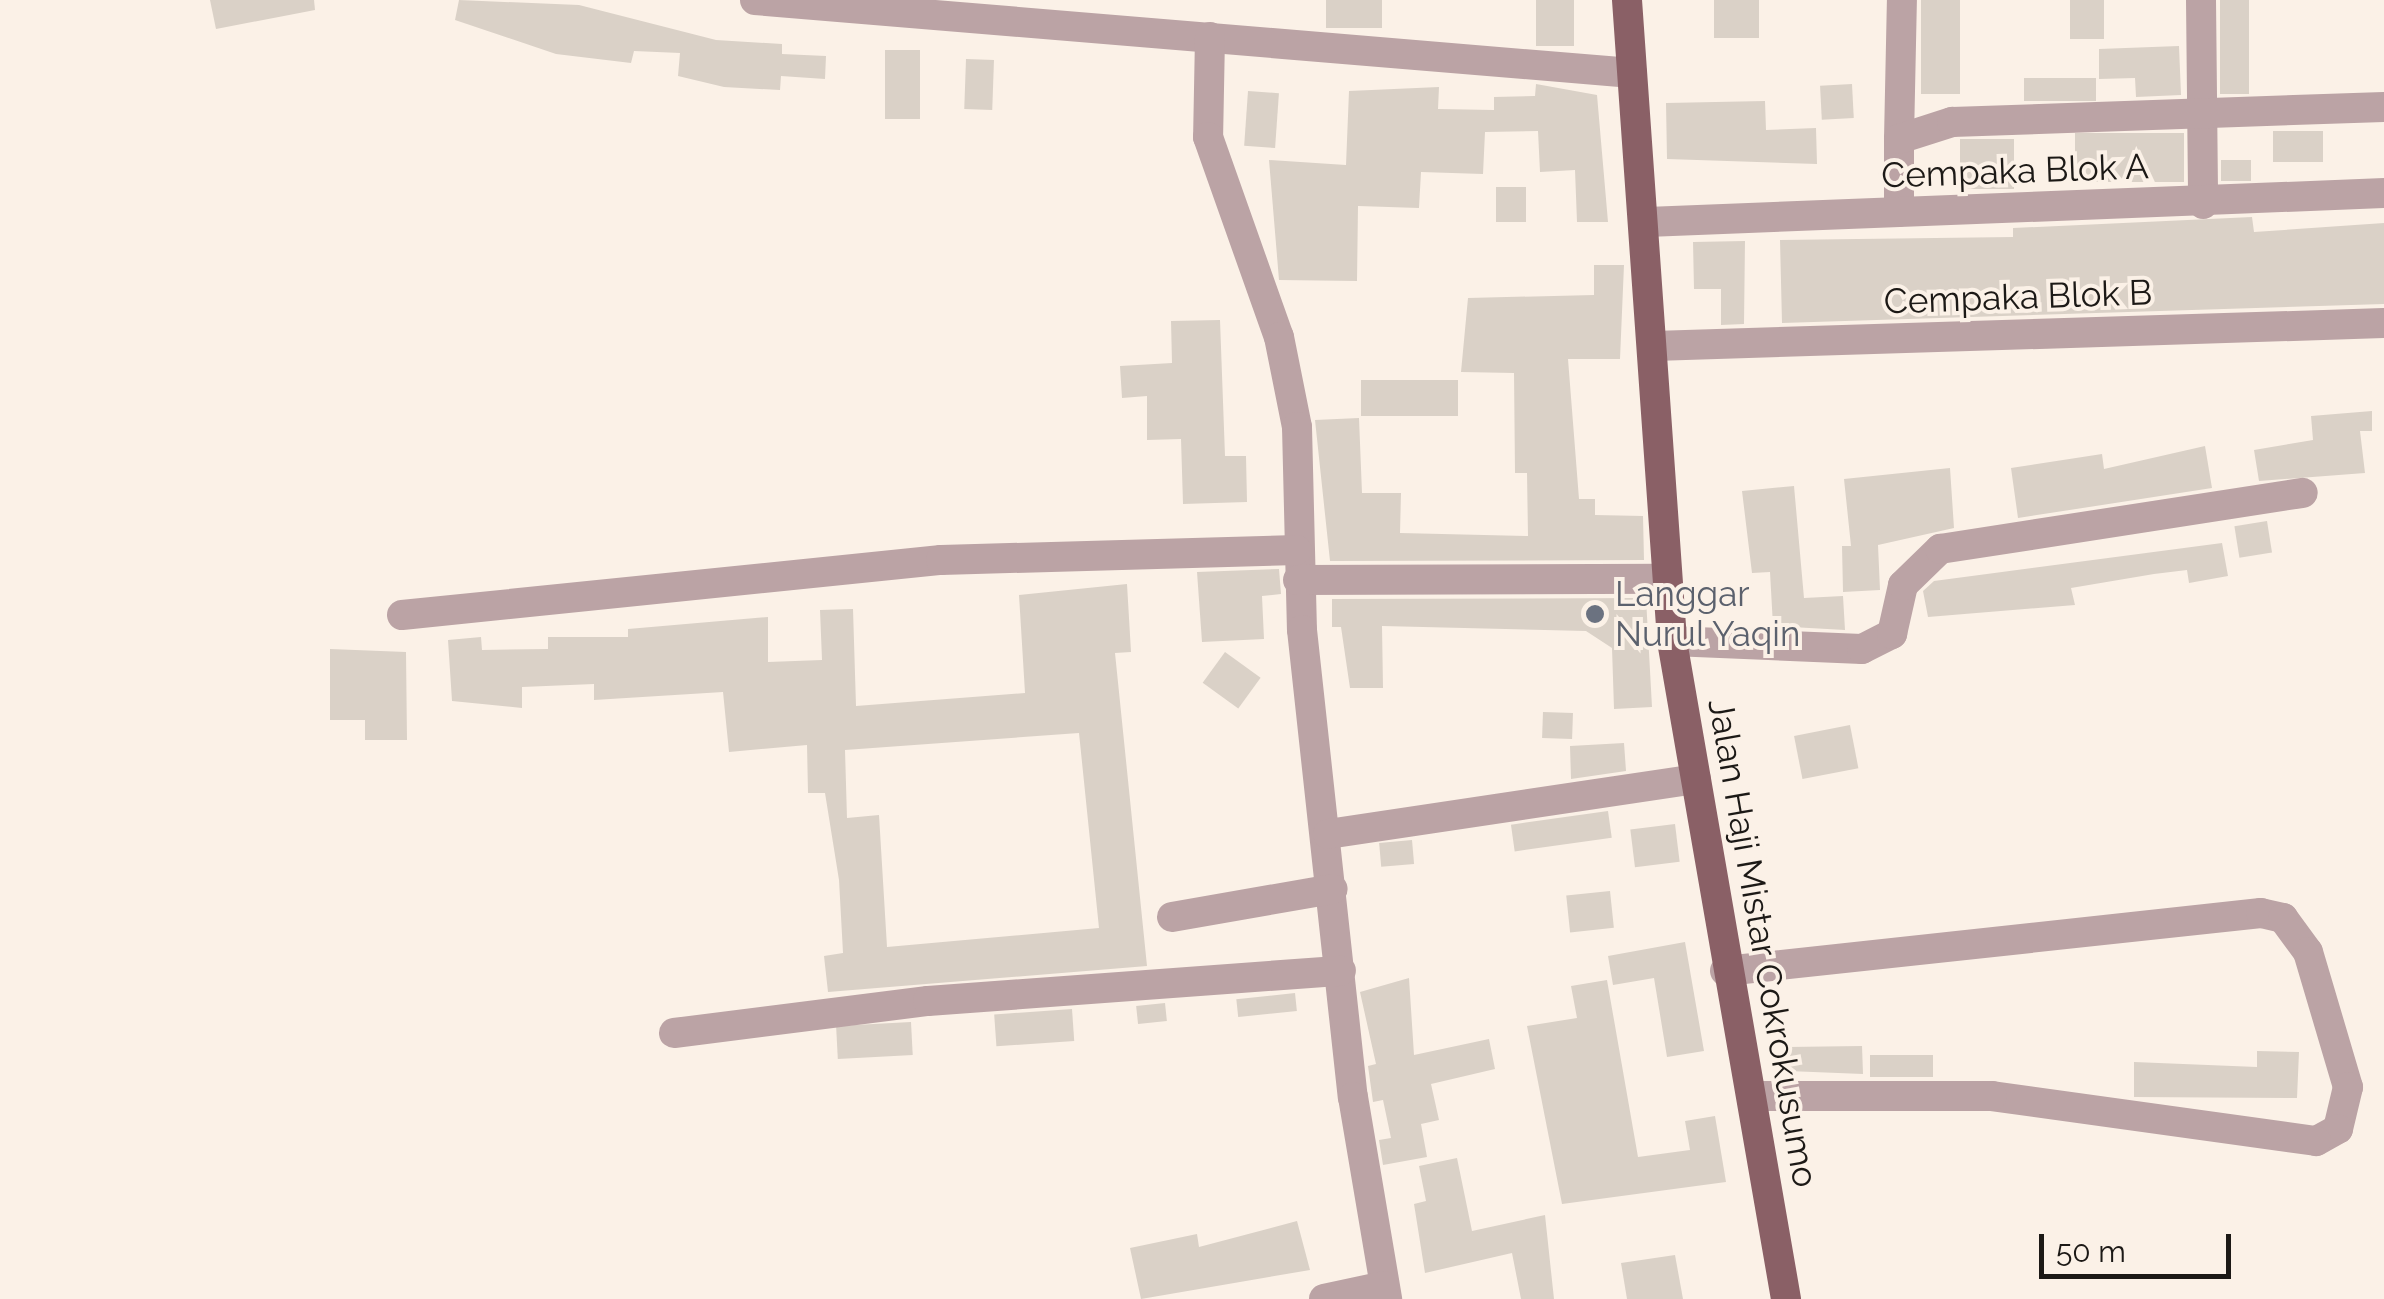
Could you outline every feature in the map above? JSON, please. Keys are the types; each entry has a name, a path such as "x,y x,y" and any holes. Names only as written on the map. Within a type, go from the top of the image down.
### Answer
{"main road":[{"name":"Jalan Haji Mistar Cokrokusumo","path":"1627,0 1647,222 1672,641 1725,971 1752,1096 1786,1299"}],"street":[{"path":"755,0 1632,73"},
{"path":"1899,212 1902,0"},
{"path":"2201,0 2203,204"},
{"path":"1210,37 1208,137 1280,336 1294,410 1298,580 1340,971 1386,1293 1324,1299"},
{"path":"1899,140 1952,122 2202,116 2384,106"},
{"name":"Cempaka Blok A","path":"1647,222 2203,204 2384,193"},
{"name":"Cempaka Blok B","path":"1654,346 2384,323"},
{"path":"1672,641 1862,650 1892,634 1904,585 1940,549 2303,493"},
{"path":"402,615 941,560 1296,550"},
{"path":"1298,580 1666,579"},
{"path":"1328,834 1696,779"},
{"path":"1172,917 1333,890"},
{"path":"1725,971 2262,913 2283,918 2308,952 2348,1086 2338,1129 2316,1140 1992,1096 1752,1096"},
{"path":"674,1033 928,1001 1340,971"}],"building":[{"path":"210,0 314,0 315,10 216,29"},
{"path":"459,0 579,5 716,40 782,44 782,54 826,56 825,79 781,76 780,90 724,87 678,76 680,53 634,51 631,63 556,54 455,20"},
{"path":"1326,0 1382,0 1382,28 1326,28"},
{"path":"1536,0 1574,0 1574,46 1536,46"},
{"path":"1714,0 1759,0 1759,38 1714,38"},
{"path":"1921,0 1960,0 1960,94 1921,94"},
{"path":"2070,0 2104,0 2104,39 2070,39"},
{"path":"2220,0 2249,0 2249,94 2220,94"},
{"path":"2179,46 2181,95 2136,97 2135,78 2099,79 2099,49"},
{"path":"885,50 920,50 920,119 885,119"},
{"path":"966,59 994,60 992,110 964,109"},
{"path":"2024,78 2096,78 2096,101 2024,101"},
{"path":"1536,84 1597,95 1608,222 1577,222 1575,170 1540,172 1538,131 1485,132 1483,174 1421,172 1419,208 1358,206 1357,281 1279,280 1269,160 1346,165 1349,91 1439,87 1438,109 1494,110 1494,97 1535,96"},
{"path":"1852,84 1854,118 1822,120 1820,86"},
{"path":"1248,91 1279,93 1275,148 1244,146"},
{"path":"1765,101 1766,130 1816,128 1817,164 1667,159 1666,103"},
{"path":"2273,131 2323,131 2323,162 2273,162"},
{"path":"2075,133 2184,133 2184,182 2075,182"},
{"path":"1960,139 2014,139 2014,189 1960,189"},
{"path":"2221,160 2251,160 2251,181 2221,181"},
{"path":"1496,187 1526,187 1526,222 1496,222"},
{"path":"2252,217 2254,232 2384,223 2384,304 1782,323 1780,240 2013,237 2013,228"},
{"path":"1745,241 1744,324 1721,325 1721,289 1694,289 1693,242"},
{"path":"1594,265 1624,265 1620,359 1568,359 1579,499 1595,499 1595,515 1643,516 1644,560 1330,561 1315,420 1359,418 1362,493 1401,493 1400,533 1528,536 1527,473 1515,473 1514,373 1461,372 1468,298 1594,295"},
{"path":"1220,320 1225,456 1246,456 1247,502 1183,504 1181,439 1147,440 1147,396 1122,398 1120,366 1172,363 1171,321"},
{"path":"1361,380 1458,380 1458,416 1361,416"},
{"path":"2372,411 2372,431 2360,431 2365,473 2259,481 2254,450 2313,440 2311,416"},
{"path":"2205,446 2212,488 2018,518 2011,468 2102,454 2104,469"},
{"path":"1950,468 1954,528 1878,545 1880,590 1843,592 1842,546 1851,546 1844,479"},
{"path":"1794,486 1804,598 1843,596 1845,630 1773,626 1770,572 1752,573 1742,491"},
{"path":"2267,521 2272,553 2239,558 2234,526"},
{"path":"2222,543 2228,576 2189,583 2187,570 2154,574 2071,588 2075,605 1928,617 1923,591 1934,581"},
{"path":"1279,569 1281,594 1262,596 1264,639 1202,642 1197,572"},
{"path":"1127,584 1131,652 1115,653 1147,966 828,992 824,956 843,953 839,880 825,793 808,793 807,745 729,752 723,692 594,700 594,684 522,687 522,708 452,701 448,640 481,637 482,650 548,649 548,637 628,637 628,629 768,617 768,662 822,660 820,610 853,609 856,706 1025,693 1019,595","holes":["1079,733 1099,928 887,947 879,815 847,818 845,750"]},
{"path":"1646,598 1652,707 1614,709 1612,648 1586,631 1382,626 1383,688 1350,688 1341,627 1332,627 1332,599"},
{"path":"330,649 406,652 407,740 365,740 365,720 330,720"},
{"path":"1225,652 1261,678 1238,709 1203,683"},
{"path":"1543,712 1573,713 1572,739 1542,738"},
{"path":"1850,725 1858,768 1802,779 1794,736"},
{"path":"1624,743 1626,771 1571,779 1570,746"},
{"path":"1608,811 1612,838 1515,851 1511,825"},
{"path":"1675,824 1680,862 1635,867 1630,829"},
{"path":"1412,840 1414,864 1381,867 1379,843"},
{"path":"1610,891 1614,928 1570,932 1566,896"},
{"path":"1685,942 1704,1051 1667,1057 1654,978 1613,985 1608,956"},
{"path":"1409,978 1414,1055 1489,1039 1495,1069 1431,1084 1439,1120 1421,1124 1427,1157 1383,1165 1379,1140 1391,1138 1383,1100 1373,1102 1368,1066 1376,1064 1360,992"},
{"path":"1607,980 1638,1157 1690,1150 1685,1121 1715,1116 1726,1182 1562,1204 1527,1026 1577,1018 1571,986"},
{"path":"1295,993 1297,1011 1238,1017 1236,999"},
{"path":"1165,1003 1167,1021 1138,1024 1136,1006"},
{"path":"1072,1009 1074,1041 996,1046 994,1014"},
{"path":"911,1022 913,1055 838,1059 836,1026"},
{"path":"1862,1046 1863,1074 1788,1071 1788,1047"},
{"path":"2257,1051 2299,1052 2297,1098 2134,1097 2134,1062 2257,1067"},
{"path":"1870,1055 1933,1055 1933,1077 1870,1077"},
{"path":"1457,1158 1472,1231 1545,1215 1554,1299 1521,1299 1512,1253 1425,1273 1414,1204 1426,1201 1419,1166"},
{"path":"1297,1221 1310,1270 1141,1299 1130,1248 1197,1234 1199,1247"},
{"path":"1675,1255 1683,1299 1627,1299 1621,1263"}],"place":[{"name":"Langgar Nurul Yaqin","path":"1595,614"}]}
